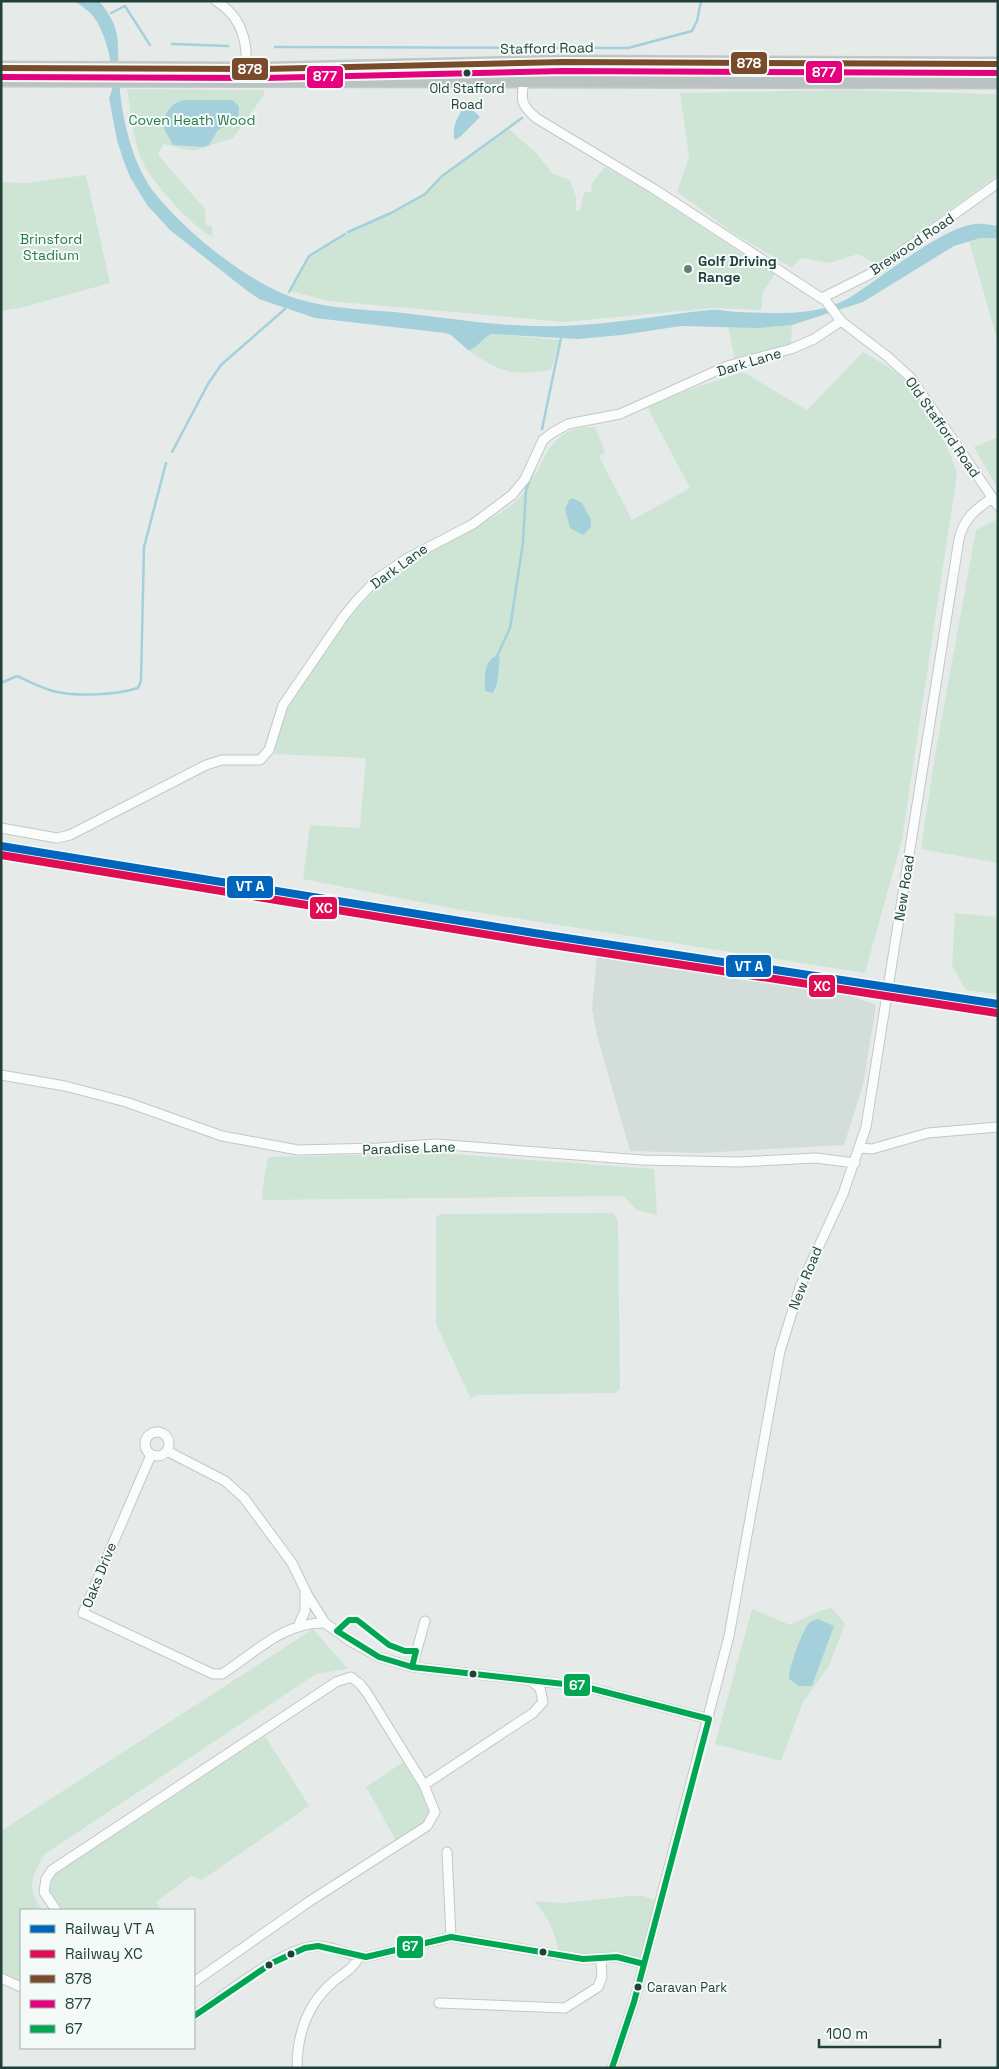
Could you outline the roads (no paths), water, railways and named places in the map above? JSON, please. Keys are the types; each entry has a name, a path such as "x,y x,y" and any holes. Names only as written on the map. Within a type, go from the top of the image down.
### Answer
{"highway":[{"name":"Stafford Road","path":"128,74 246,68 564,62 998,64"},
{"path":"1,68 98,74"},
{"name":"Stafford Road","path":"98,74 524,80 998,82"},
{"path":"1,80 98,74"}],"street":[{"path":"216,1 231,13 240,26 245,40 246,68"},
{"path":"524,80 521,98 526,109 536,118 654,189 824,299"},
{"name":"Brewood Road","path":"824,299 872,273 998,183"},
{"name":"Old Stafford Road","path":"824,299 839,318 911,378 998,506"},
{"name":"Dark Lane","path":"1,828 57,838 70,835 206,765 222,760 260,760 269,750 283,705 344,616 358,599 377,579 406,558 473,524 512,495 525,479 543,440 552,433 568,424 620,414 727,366 791,349 814,339 839,318"},
{"name":"New Road","path":"612,2068 634,2002 709,1719 736,1605 780,1351 800,1286 843,1194 860,1148 870,1106 959,539 963,524 970,514 992,498"},
{"name":"Paradise Lane","path":"1,1075 65,1086 126,1102 222,1136 298,1150 378,1148 435,1144 661,1161 739,1162 816,1158 855,1164"},
{"path":"860,1148 872,1149 928,1133 998,1127"},
{"path":"154,1432 166,1436 169,1443 167,1451 161,1456 151,1455 146,1450 144,1444 147,1437 154,1432"},
{"path":"167,1451 225,1481 244,1498 292,1563 305,1590 325,1623 350,1641 379,1657 412,1667 582,1686 709,1719"},
{"name":"Oaks Drive","path":"151,1455 83,1613 208,1672 222,1674 268,1642 299,1624 325,1623"},
{"path":"299,1624 305,1611 305,1590"},
{"path":"412,1667 425,1621"},
{"path":"55,1909 44,1892 46,1880 52,1870 343,1678 351,1677 360,1684 424,1785 435,1812 426,1826 310,1901 195,1981"},
{"path":"424,1785 533,1713 543,1702 540,1688 530,1679"},
{"path":"447,1852 451,1937"},
{"path":"195,2015 271,1962 298,1949 316,1946 328,1947 359,1957 451,1937 583,1959 617,1957 644,1964"},
{"path":"297,2068 299,2044 310,2009 322,1992 354,1967 359,1957"},
{"path":"439,2003 566,2008 598,1987 602,1977 601,1959"},
{"path":"1,1978 20,1987"}],"water":[{"path":"75,1 99,1 113,22 118,40 119,81 123,111 130,142 141,171 157,196 196,236 227,261 259,282 303,301 456,320 539,326 597,324 713,310 781,313 809,311 836,304 849,298 928,244 961,228 978,224 998,226 998,238 980,238 954,246 863,302 792,325 759,328 681,326 622,335 578,339 492,334 475,348 468,350 451,335 445,333 315,318 259,299 170,230 147,205 130,177 117,140 109,98 113,80 112,68 106,44 98,23 93,16"},
{"path":"186,100 232,100 239,106 238,119 218,130 209,145 203,147 173,145 162,125 170,108 176,103"},
{"path":"464,109 474,111 480,117 455,140 455,123"},
{"path":"572,498 582,503 591,520 591,527 583,535 570,528 565,509"},
{"path":"496,656 500,657 497,684 493,693 485,691 485,676 489,662"},
{"path":"818,1619 834,1626 812,1686 799,1686 789,1679 793,1658 807,1626 810,1622"}],"waterway":[{"path":"275,47 628,48 692,31 697,21 701,1"},
{"path":"111,13 125,6 150,45"},
{"path":"172,44 228,46"},
{"path":"348,232 391,213 425,194 442,176 522,118"},
{"path":"289,292 309,256 345,234"},
{"path":"172,452 208,384 221,365 285,309"},
{"path":"542,429 561,338"},
{"path":"1,683 17,676 53,691 84,695 119,692 138,688 141,681 144,547 166,463"},
{"path":"497,656 510,628 523,543 526,490 534,470"}],"rail line":[{"name":"XC","path":"1,855 533,942 997,1013"}],"place":[{"name":"Old Stafford Road","path":"467,73"},
{"name":"Golf Driving Range","path":"688,269"},
{"name":"Caravan Park","path":"638,1987"}],"park label":[{"name":"Coven Heath Wood","path":"192,120"},
{"name":"Brinsford Stadium","path":"51,248"}]}
